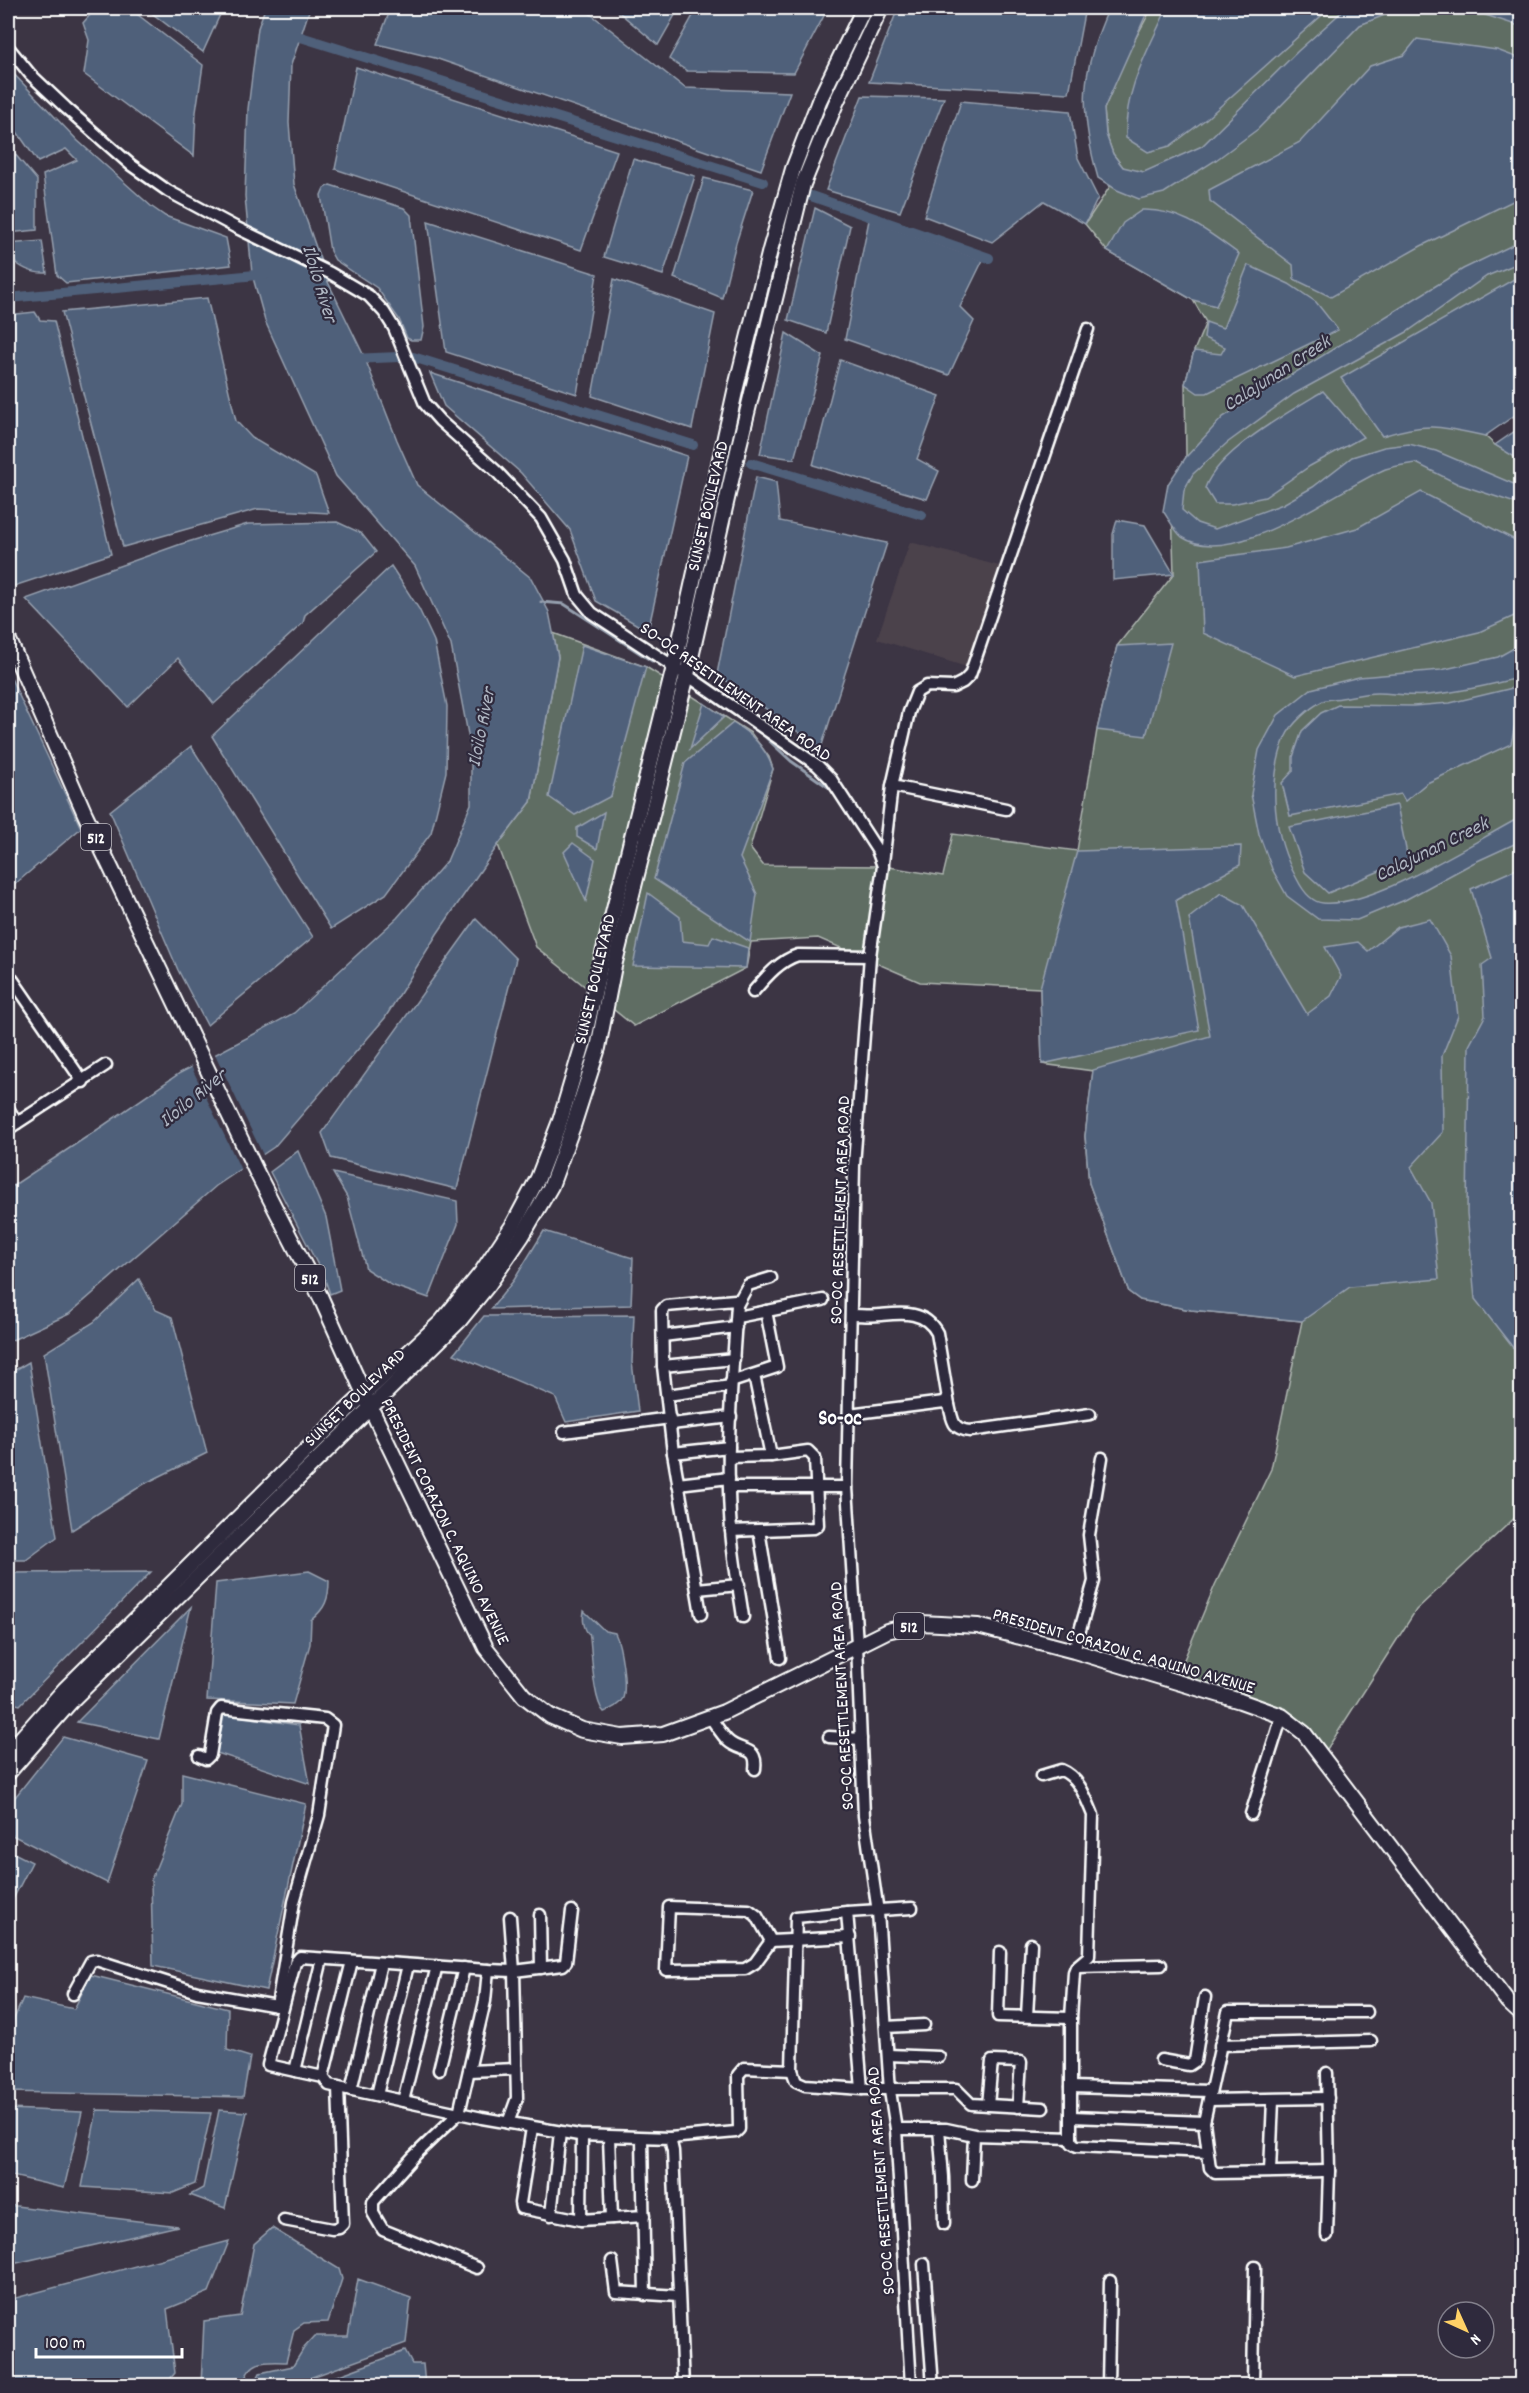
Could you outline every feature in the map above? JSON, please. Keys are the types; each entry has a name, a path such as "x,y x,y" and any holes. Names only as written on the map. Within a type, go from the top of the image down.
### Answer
{"main road":[{"name":"SUNSET BOULEVARD","path":"8,1773 47,1719 65,1689 367,1400 442,1321 481,1273 513,1225 538,1178 560,1121 583,1044 603,950 674,667 736,387 773,238 793,169 819,101 864,8"},
{"name":"SUNSET BOULEVARD","path":"367,1400 459,1321 489,1284 522,1236 551,1186 598,1048 614,966 687,675 739,446 803,184 836,103 881,8"},
{"name":"PRESIDENT CORAZON C. AQUINO AVENUE","path":"8,638 86,814 190,1034 320,1296 367,1400 486,1648 524,1696 550,1716 582,1730 622,1737 663,1734 710,1717 857,1644 888,1631 921,1623 978,1626 1074,1651 1240,1701 1282,1716 1304,1733 1494,1984 1521,2015"},
{"path":"583,1044 598,1048"},
{"name":"SUNSET BOULEVARD","path":"8,1753 47,1719"}],"street":[{"name":"SO-OC RESETTLEMENT AREA ROAD","path":"8,47 37,81 131,165 168,191 235,227 330,273 369,296 384,312 394,328 425,404 440,421 495,470 541,518 565,560 577,595 592,613 790,745 831,779 877,850 883,866 870,956 854,1165 847,1487 857,1644 864,1816 878,1912 888,2055 896,2129 911,2385"},
{"path":"883,866 892,786 909,712 917,692 927,686 953,687 970,675 1088,329"},
{"path":"892,786 1006,809"},
{"path":"753,992 784,960 798,955 870,956"},
{"path":"8,973 82,1082"},
{"path":"8,1108 12,1126 106,1065"},
{"path":"743,1617 731,1531 729,1483 731,1384 736,1322 738,1305 748,1285 771,1278"},
{"path":"701,1614 674,1453 663,1366 662,1310 666,1306 720,1300 735,1300 738,1305"},
{"path":"663,1336 736,1322 766,1311 823,1300"},
{"path":"667,1395 731,1384 775,1368 778,1365 766,1311"},
{"path":"852,1315 883,1315 892,1312 910,1314 923,1318 934,1327 953,1424 960,1430 970,1431 1090,1414"},
{"path":"663,1366 734,1359"},
{"path":"754,1375 771,1456"},
{"path":"849,1414 945,1402 949,1406"},
{"path":"564,1432 731,1417"},
{"path":"674,1453 729,1452 771,1456 808,1450 812,1453 815,1458 817,1527 731,1531"},
{"path":"1074,1651 1094,1581 1089,1535 1102,1458"},
{"path":"678,1484 729,1483 816,1488 847,1487"},
{"path":"759,1530 780,1658"},
{"path":"697,1589 739,1585"},
{"path":"200,1756 206,1759 210,1755 217,1713 221,1708 325,1719 333,1725 319,1815 294,1902 280,2006 268,2066 323,2077 329,2085 532,2128 582,2136 642,2139 736,2132 739,2129 738,2075 740,2071 744,2068 792,2070"},
{"path":"1251,1814 1282,1716"},
{"path":"710,1717 731,1743 748,1749 752,1753 756,1761 755,1769"},
{"path":"829,1737 861,1739"},
{"path":"1041,1776 1061,1770 1070,1773 1086,1798 1093,1815 1089,1956 1076,1967 1071,2018 1072,2143 1077,2146 1207,2152"},
{"path":"669,1907 749,1910 757,1916 771,1941 755,1963 745,1969 666,1970 669,1907"},
{"path":"912,1908 796,1917 792,2070 796,2081 805,2085 891,2091 956,2090 971,2104 1043,2108"},
{"path":"280,2006 298,1959 514,1971 563,1965 567,1962 572,1911"},
{"path":"848,1912 862,2089"},
{"path":"540,1915 541,1968"},
{"path":"508,2123 517,2098 514,1971 510,1917"},
{"path":"771,1941 795,1942 850,1937"},
{"path":"1027,2016 1031,1944"},
{"path":"1000,1952 998,2016 1071,2018"},
{"path":"295,2071 322,1959"},
{"path":"73,1994 87,1965 96,1960 197,1992 280,2006"},
{"path":"323,2077 352,1961"},
{"path":"351,2090 381,1963"},
{"path":"377,2095 408,1965"},
{"path":"1076,1967 1161,1965"},
{"path":"403,2101 437,1966"},
{"path":"439,2070 464,1968"},
{"path":"477,2268 383,2230 374,2213 373,2202 413,2157 459,2113 485,2001 488,1970"},
{"path":"1161,2061 1189,2065 1195,2061 1205,1997"},
{"path":"1329,2171 1215,2174 1210,2168 1204,2122 1220,2045 1228,2012 1367,2012"},
{"path":"886,2027 924,2025"},
{"path":"1220,2045 1371,2041"},
{"path":"888,2055 939,2057"},
{"path":"988,2105 992,2061 1022,2062 1018,2107"},
{"path":"468,2071 516,2069"},
{"path":"1327,2073 1329,2171 1327,2235"},
{"path":"284,2220 332,2229 339,2228 343,2224 338,2087"},
{"path":"1071,2087 1273,2100 1328,2097"},
{"path":"1270,2171 1273,2100"},
{"path":"1072,2117 1204,2122"},
{"path":"532,2128 520,2206 523,2209 581,2220 644,2216"},
{"path":"896,2129 939,2129 974,2135 1071,2138"},
{"path":"939,2129 944,2224"},
{"path":"551,2215 560,2132"},
{"path":"972,2180 974,2135"},
{"path":"581,2220 582,2136"},
{"path":"609,2137 612,2218"},
{"path":"670,2138 673,2151 683,2385"},
{"path":"642,2139 645,2295"},
{"path":"612,2261 616,2292 678,2296"},
{"path":"924,2264 933,2385"},
{"path":"1253,2385 1255,2267"},
{"path":"1108,2385 1110,2281"}],"shaded area":[{"path":"910,542 1003,567 970,668 877,639"}],"green space":[{"path":"1152,8 1521,8 1521,408 1485,436 1495,445 1522,461 1521,1512 1416,1610 1322,1757 1290,1721 1175,1681 1215,1585 1271,1469 1302,1321 1191,1310 1140,1300 1129,1292 1089,1183 1085,1136 1093,1071 1042,1064 1040,988 920,982 818,938 751,942 746,968 634,1026 536,947 498,845 531,802 558,657 553,633 646,667 751,733 769,757 773,769 750,848 763,865 883,866 943,876 953,834 1077,851 1097,730 1117,646 1174,574 1172,508 1186,457 1185,384 1194,351 1206,322 1193,300 1107,251 1085,224 1123,167 1113,154 1106,134 1104,109 1128,52"}],"water":[{"path":"96,8 129,8 203,65 196,112 194,156 84,74 89,40 83,23"},
{"path":"145,8 223,8 203,52"},
{"name":"Iloilo River","path":"265,8 310,8 291,65 289,123 294,184 328,282 364,356 417,485 531,578 549,612 558,657 531,802 498,845 437,934 385,1018 274,1147 216,1186 69,1314 8,1342 8,1189 180,1073 294,1013 397,918 447,861 471,804 471,750 451,645 415,566 336,476 265,321 252,274 245,196 248,109 258,28"},
{"path":"391,8 583,8 685,88 790,92 761,170 435,58 377,44"},
{"path":"614,8 679,8 658,45"},
{"path":"828,8 794,73 687,71 669,59 695,12 811,10"},
{"path":"898,8 1085,8 1069,93 869,82"},
{"path":"1109,8 1149,8 1104,109 1106,134 1113,154 1123,167 1144,172 1202,146 1298,51 1346,8 1402,8 1360,25 1258,129 1216,160 1164,193 1139,199 1117,190 1098,178 1088,132 1085,111 1088,72 1092,52"},
{"path":"1167,8 1330,8 1206,119 1170,146 1148,152 1126,138 1126,120 1133,87"},
{"path":"1464,8 1521,8 1521,26 1519,26"},
{"path":"1417,39 1497,50 1521,59 1521,197 1421,246 1331,297 1294,279 1293,265 1210,201 1209,190 1300,142 1370,66 1404,55"},
{"path":"356,67 617,151 581,250 335,169"},
{"path":"8,68 78,141 152,207 165,216 226,238 231,265 66,283 57,275 43,175 77,160 66,149 38,162 8,119"},
{"path":"862,96 944,98 900,212 826,190"},
{"path":"961,101 1070,111 1078,158 1098,198 1085,224 1044,201 992,242 924,216"},
{"path":"8,146 37,180 37,230 8,233"},
{"path":"633,159 695,176 663,275 604,257"},
{"path":"704,178 753,190 722,298 674,278"},
{"path":"330,185 404,208 411,215 424,327 421,340 407,338 399,319 377,288 335,260 330,251 321,195 324,188"},
{"path":"815,208 850,226 826,333 788,320"},
{"path":"1142,210 1170,213 1194,223 1239,254 1216,306 1193,300 1107,251 1123,223"},
{"path":"869,220 983,260 960,307 974,321 949,375 845,339"},
{"path":"428,221 597,274 577,394 446,352"},
{"path":"42,241 47,273 26,269 8,257 8,244"},
{"path":"1521,241 1521,262 1487,276 1407,332 1294,394 1227,443 1193,474 1184,490 1182,510 1197,523 1215,529 1283,504 1313,487 1352,457 1384,447 1409,444 1436,451 1521,487 1521,505 1458,484 1416,463 1381,471 1311,510 1255,536 1228,544 1203,544 1179,534 1163,511 1168,484 1186,457 1223,417 1463,269"},
{"path":"1248,265 1289,284 1316,302 1338,330 1207,393 1198,393 1185,384 1194,351 1221,354 1225,347 1204,338 1206,322 1223,328"},
{"path":"1521,275 1522,408 1518,413 1485,436 1456,430 1422,427 1382,436 1341,378"},
{"path":"614,279 715,314 692,429 592,396"},
{"path":"207,298 236,421 252,438 316,476 329,513 258,509 123,547 62,312"},
{"path":"35,312 40,320 54,321 111,554 8,588 8,315"},
{"path":"786,333 823,356 794,459 760,454"},
{"path":"840,360 940,396 917,459 939,471 927,499 813,465"},
{"path":"430,373 687,456 648,631 596,601 570,530 521,473 444,406"},
{"path":"1323,391 1363,437 1310,466 1265,497 1232,504 1215,504 1205,488 1212,474 1224,460 1256,433"},
{"path":"1521,427 1521,461 1495,445"},
{"path":"756,477 776,482 780,521 887,543 821,748 717,674"},
{"path":"1421,492 1521,543 1521,613 1479,632 1295,676 1203,633 1200,560 1286,548 1357,528"},
{"path":"1117,520 1145,525 1174,574 1113,580 1113,534"},
{"path":"337,522 361,533 376,552 305,615 303,623 214,704 178,658 128,707 26,599 181,544 248,524"},
{"path":"391,566 419,609 434,641 447,706 446,772 431,833 386,894 331,929 212,736"},
{"path":"1171,643 1146,736 1097,730 1117,646"},
{"path":"1521,644 1521,677 1440,694 1415,696 1368,694 1327,700 1318,704 1296,722 1285,738 1279,755 1275,792 1278,828 1289,863 1304,891 1311,898 1323,903 1369,895 1396,884 1521,817 1521,841 1473,863 1405,900 1357,920 1318,919 1287,896 1272,869 1259,834 1251,794 1259,750 1278,715 1311,689 1359,677 1441,670 1498,657"},
{"path":"582,645 646,667 611,796 575,815 549,797"},
{"path":"8,672 81,828 8,890"},
{"path":"1521,686 1511,744 1427,783 1405,801 1401,794 1290,816 1282,783 1293,771 1293,757 1302,731 1321,713 1338,705 1413,706 1450,703"},
{"path":"704,703 724,717 690,749"},
{"path":"733,723 758,742 767,754 773,769 740,858 757,894 750,942 654,879 685,763"},
{"path":"191,746 313,937 207,1025 178,970 110,811"},
{"path":"1397,805 1408,859 1328,893 1305,872 1289,827"},
{"path":"604,812 597,849 577,837 577,828"},
{"path":"573,843 595,859 586,901 564,852"},
{"path":"1241,846 1240,865 1176,900 1199,1030 1042,1064 1040,988 1077,851"},
{"path":"1521,867 1521,1358 1475,1299 1467,1213 1469,1046 1485,1016 1482,965 1492,958 1471,889"},
{"path":"648,893 680,917 682,941 709,944 713,936 748,948 746,968 633,966"},
{"path":"1221,893 1243,905 1307,1014 1331,996 1341,976 1325,947 1358,942 1368,951 1398,927 1430,919 1451,956 1458,1016 1442,1056 1443,1132 1411,1167 1431,1203 1439,1279 1350,1287 1302,1321 1191,1310 1140,1300 1129,1292 1089,1183 1085,1136 1093,1070 1210,1036 1189,918"},
{"path":"476,919 516,959 457,1189 331,1158 322,1133"},
{"path":"298,1151 326,1217 340,1290 330,1294 324,1277 270,1172"},
{"path":"333,1173 457,1201 458,1224 429,1298 391,1285 366,1269 347,1197"},
{"path":"544,1231 633,1258 631,1305 491,1309 514,1280"},
{"path":"139,1279 156,1310 172,1317 207,1453 144,1484 72,1530 44,1353 94,1322"},
{"path":"634,1315 632,1362 638,1411 566,1422 555,1397 454,1354 484,1316"},
{"path":"29,1362 57,1537 26,1560 8,1560 8,1374"},
{"path":"309,1571 329,1581 328,1593 323,1608 311,1620 310,1644 293,1704 207,1700 216,1583"},
{"path":"151,1572 20,1705 8,1702 8,1573"},
{"path":"191,1607 159,1739 77,1722"},
{"path":"584,1611 605,1631 615,1633 621,1655 624,1675 623,1698 617,1705 604,1712 595,1688 590,1634 584,1625"},
{"path":"224,1714 299,1725 310,1784 217,1753"},
{"path":"63,1737 148,1761 107,1883 8,1833 8,1806"},
{"path":"182,1773 306,1804 266,1990 153,1966 151,1880 182,1804"},
{"path":"8,1850 32,1862 8,1909"},
{"path":"91,1975 228,2009 227,2050 250,2057 243,2097 8,2092 8,2033 23,1998 74,2009"},
{"path":"8,2109 82,2112 64,2188 8,2175"},
{"path":"97,2110 211,2113 195,2184 173,2193 82,2187"},
{"path":"219,2110 247,2112 225,2208 190,2195 203,2188"},
{"path":"8,2205 178,2226 8,2265"},
{"path":"272,2228 339,2269 342,2279 328,2322 304,2323 294,2330 286,2362 264,2362 253,2366 243,2385 201,2385 204,2321 240,2316 254,2244"},
{"path":"229,2241 209,2292 167,2309 175,2373 165,2385 8,2385 8,2300"},
{"path":"358,2279 411,2298 406,2343 290,2385 254,2385 260,2373 293,2366 315,2336 348,2336"},
{"path":"405,2351 412,2364 423,2364 425,2385 312,2385"}],"pier":[{"path":"214,1052 264,1157 242,1172 190,1064"}],"waterway":[{"path":"288,33 763,182"},
{"path":"811,196 989,258"},
{"path":"8,298 267,274"},
{"path":"351,359 399,357"},
{"path":"413,357 693,445"},
{"path":"751,463 922,515"},
{"path":"541,602 564,604 652,661"},
{"path":"704,694 763,735 791,761 828,787"}],"district":[{"name":"So-oc","path":"840,1417"}],"water label":[{"name":"Calajunan Creek","path":"1276,372"},
{"name":"Calajunan Creek","path":"1431,848"}]}
